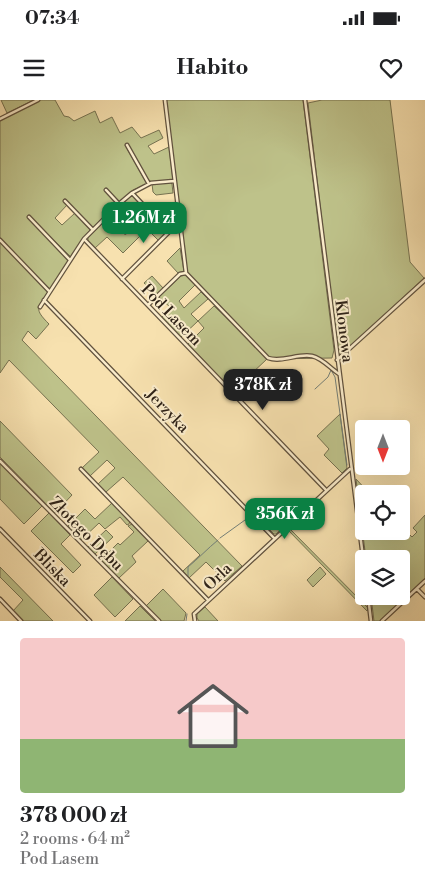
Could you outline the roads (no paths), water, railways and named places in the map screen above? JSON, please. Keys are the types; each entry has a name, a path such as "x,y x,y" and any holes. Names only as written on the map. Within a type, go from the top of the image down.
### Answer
{"street":[{"path":"0,119 38,100"},
{"path":"164,100 186,273 269,359 314,356 339,374"},
{"name":"Klonowa","path":"305,100 362,550"},
{"path":"127,145 149,184"},
{"path":"40,307 84,240 119,204 132,193 149,184 174,181"},
{"path":"106,190 119,204"},
{"path":"132,193 149,211"},
{"path":"65,201 93,230"},
{"path":"108,215 125,232"},
{"path":"29,217 70,260"},
{"path":"122,279 179,222"},
{"path":"0,240 50,291"},
{"name":"Pod Lasem","path":"84,240 326,490"},
{"path":"148,305 180,274 186,273"},
{"path":"337,360 425,280"},
{"name":"Jerzyka","path":"44,300 274,538"},
{"name":"Złotego Dębu","path":"0,461 158,621"},
{"name":"Orla","path":"195,621 193,618 194,614 208,600 351,468"},
{"path":"81,469 208,600"},
{"name":"Bliska","path":"0,529 90,621"},
{"path":"382,621 425,581"},
{"path":"417,589 425,597"},
{"path":"0,599 21,621"},
{"path":"369,605 371,621"}],"waterway":[{"path":"315,389 328,377 331,370 335,377 347,465"},
{"path":"257,515 291,503"},
{"path":"220,538 252,517"},
{"path":"188,577 188,567 218,540"},
{"path":"186,621 187,614"}]}
